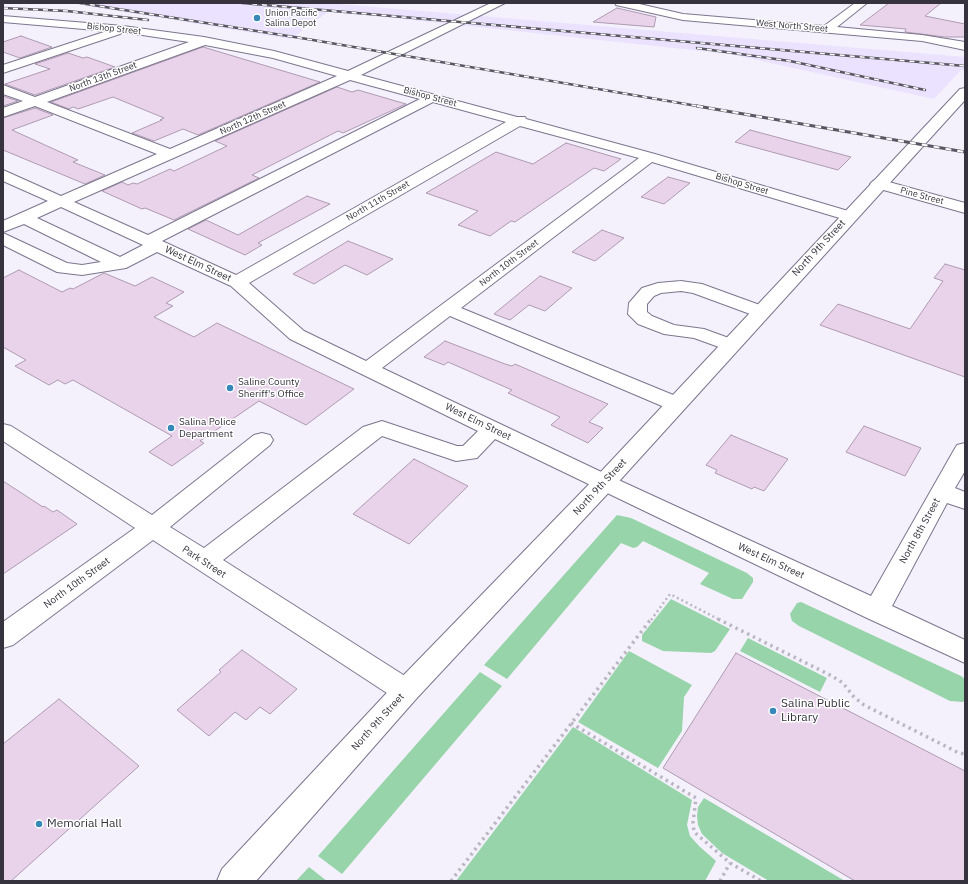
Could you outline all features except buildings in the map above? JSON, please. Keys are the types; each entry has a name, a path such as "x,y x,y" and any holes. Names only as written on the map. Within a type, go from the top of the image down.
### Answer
{"street":[{"name":"North 12th Street","path":"3,227 350,75 500,3"},
{"name":"West North Street","path":"620,3 683,17 922,38 965,46"},
{"path":"662,12 679,3"},
{"path":"827,29 862,3"},
{"name":"Bishop Street","path":"6,25 38,21 123,29 204,41 274,55 520,120 849,216"},
{"path":"3,70 123,29"},
{"name":"North 13th Street","path":"3,113 204,41"},
{"path":"3,89 170,154"},
{"name":"North 9th Street","path":"234,881 406,691 604,483 878,184 965,92"},
{"path":"3,238 63,268 82,270 120,264 153,243 433,97"},
{"name":"North 11th Street","path":"237,282 520,120"},
{"name":"North 10th Street","path":"368,369 650,157"},
{"name":"West Elm Street","path":"3,175 237,282 296,335 604,483 965,652"},
{"name":"Pine Street","path":"878,184 965,208"},
{"path":"24,218 120,264"},
{"path":"730,345 697,333 671,330 645,320 637,314 638,303 648,292 658,288 681,286 696,288 761,312"},
{"path":"448,309 676,404"},
{"path":"204,562 371,432 382,428 456,454 469,453 492,429"},
{"name":"Park Street","path":"3,431 406,691"},
{"name":"North 10th Street","path":"3,638 152,528 262,440"},
{"name":"North 8th Street","path":"876,611 965,450"},
{"path":"942,492 965,501"}],"path":[{"path":"451,881 670,594 832,676 843,683 854,697 864,705 959,753 965,754"},
{"path":"571,723 696,798 693,813 694,832 708,847 730,863 761,881"},
{"path":"720,881 730,863"}],"shaded area":[{"path":"69,3 327,3 965,57 965,70 961,70 934,99 730,54 329,11 291,39"}],"green space":[{"path":"617,515 631,518 747,573 753,578 753,582 742,599 733,599 700,584 709,573 643,541 637,547 633,548 621,543 507,679 484,665"},
{"path":"671,599 730,629 715,651 711,653 663,651 642,641 642,635"},
{"path":"801,602 961,676 965,679 965,700 963,702 950,701 799,626 792,621 790,614 797,603"},
{"path":"748,638 827,678 820,692 740,651"},
{"path":"629,651 692,685 684,697 682,731 658,768 578,722"},
{"path":"480,672 502,686 342,874 318,856"},
{"path":"573,727 692,800 687,825 690,836 716,861 705,881 456,881"},
{"path":"704,798 845,881 769,881 722,853 702,834 698,825 697,816 698,807"},
{"path":"309,867 327,881 296,881"}],"railway":[{"path":"80,3 307,39 703,107"},
{"path":"242,3 965,66"},
{"path":"3,8 67,11 148,20"},
{"path":"697,48 790,61 925,90"},
{"path":"697,106 965,152"}],"place":[{"name":"Union Pacific Salina Depot","path":"257,18"},
{"name":"Saline County Sheriff's Office","path":"230,388"},
{"name":"Salina Police Department","path":"171,428"},
{"name":"Salina Public Library","path":"773,711"},
{"name":"Memorial Hall","path":"39,824"}]}
